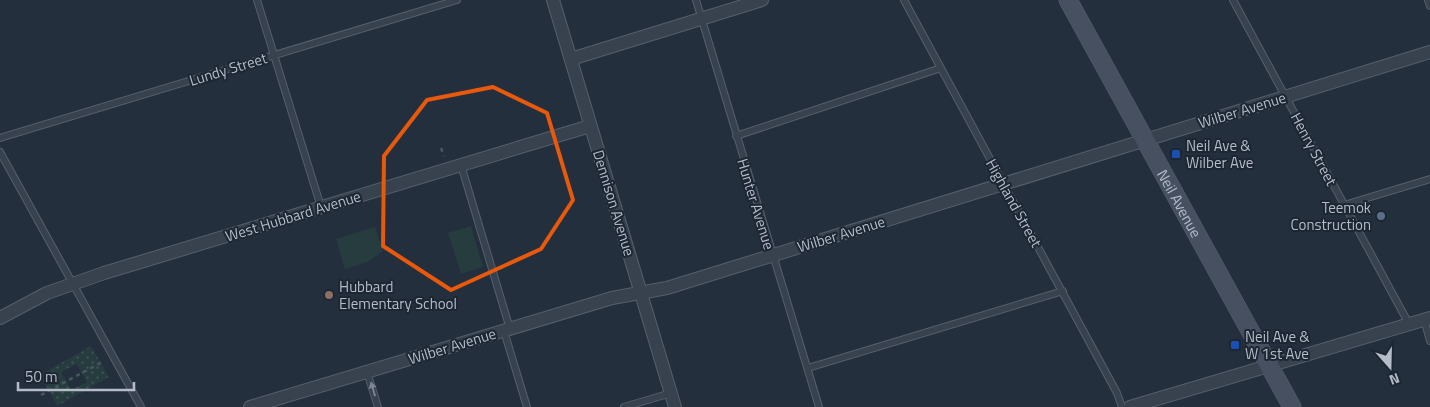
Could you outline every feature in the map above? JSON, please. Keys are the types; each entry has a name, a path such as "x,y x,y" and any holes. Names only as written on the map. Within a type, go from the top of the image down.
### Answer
{"street":[{"name":"Dennison Avenue","path":"553,0 675,407"},
{"path":"571,59 762,0"},
{"name":"Neil Avenue","path":"1068,0 1292,407"},
{"name":"Wilber Avenue","path":"250,407 612,298 667,288 1430,52"},
{"name":"West Hubbard Avenue","path":"0,318 47,293 72,283 590,126"},
{"path":"1130,407 1270,367 1427,318"}],"lane":[{"path":"257,0 321,207"},
{"name":"Lundy Street","path":"0,138 457,0"},
{"name":"Hunter Avenue","path":"696,0 819,407"},
{"name":"Highland Street","path":"904,0 1063,291 1117,393 1122,407"},
{"name":"Henry Street","path":"1233,0 1409,324"},
{"path":"1428,0 1430,6"},
{"path":"736,136 941,68"},
{"path":"0,152 141,407"},
{"path":"461,165 527,407"},
{"path":"1344,205 1430,179"},
{"path":"808,368 1063,291"},
{"path":"1427,318 1430,341"},
{"path":"367,372 378,407"},
{"path":"624,407 671,393"}],"path":[{"path":"441,148 444,158"},
{"path":"42,395 113,357"}],"highlighted area":[{"path":"493,87 547,113 573,200 541,249 451,290 383,246 384,156 427,100"}],"green space":[{"path":"471,226 483,267 461,274 448,233"},
{"path":"375,227 383,251 367,262 345,269 336,239"},
{"path":"91,346 109,377 57,406 40,375","holes":["77,364 87,382 71,390 61,372"]}],"place":[{"name":"Neil Ave & Wilber Ave","path":"1176,154"},
{"name":"Teemok Construction","path":"1381,216"},
{"name":"Hubbard Elementary School","path":"329,295"},
{"name":"Neil Ave & W 1st Ave","path":"1235,345"}]}
